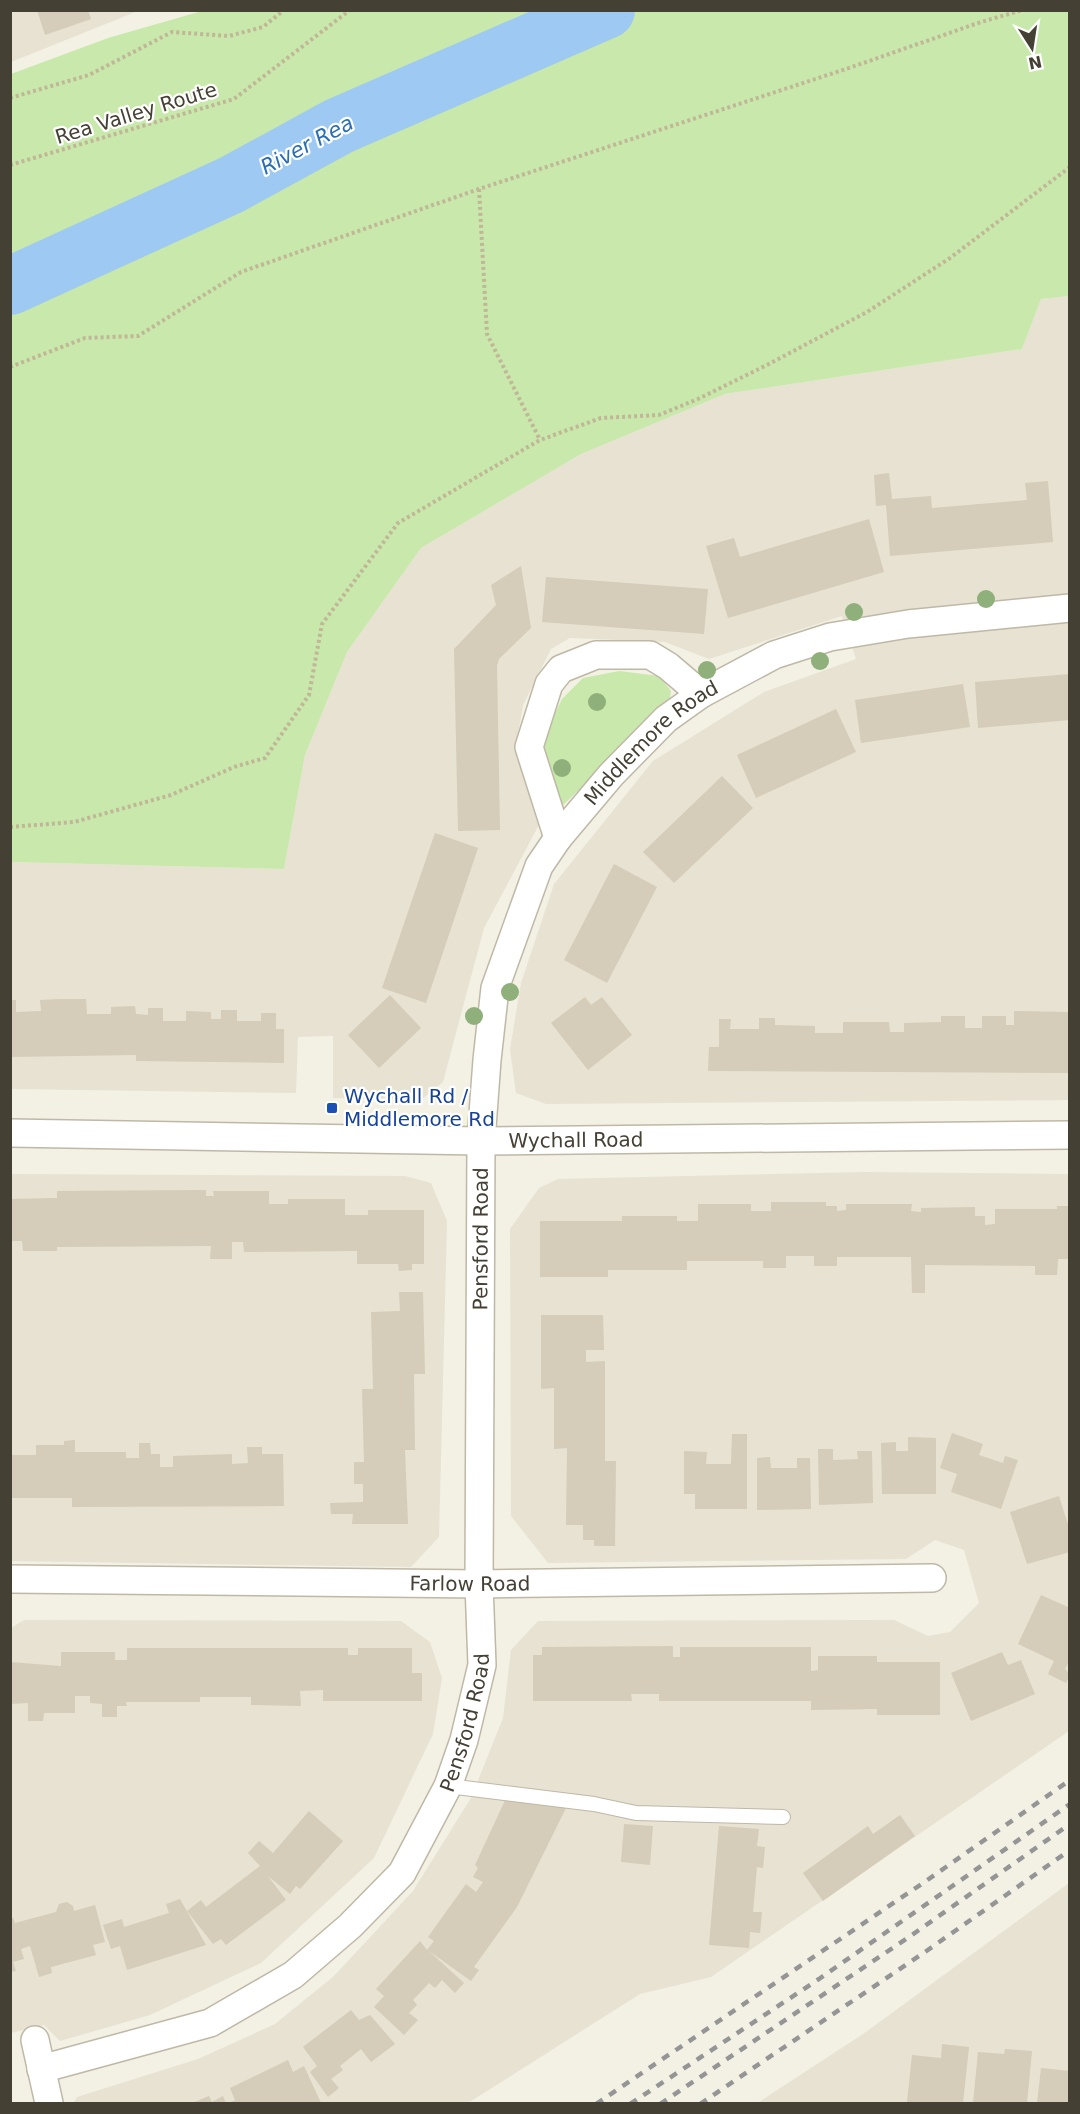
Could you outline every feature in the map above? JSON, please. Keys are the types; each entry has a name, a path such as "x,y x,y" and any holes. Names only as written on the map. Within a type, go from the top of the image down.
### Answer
{"street":[{"name":"Middlemore Road","path":"481,1141 495,988 539,866 558,837 610,775 666,719 701,694 774,655 830,638 908,624 1070,608"},
{"path":"558,837 529,747 549,684 561,669 596,655 650,655 668,666 701,694"},
{"name":"Wychall Road","path":"10,1133 481,1141 1070,1135"},
{"name":"Pensford Road","path":"41,2069 210,2023 293,1975 350,1926 402,1873 448,1786 464,1740 482,1665 480,1584 481,1141"},
{"name":"Farlow Road","path":"10,1579 480,1584 932,1578"},
{"path":"35,2040 49,2103"}],"lane":[{"path":"448,1786 594,1804 636,1813 783,1818"}],"path":[{"path":"10,98 89,75 172,32 229,36 263,27 284,10"},
{"name":"Rea Valley Route","path":"10,165 66,151 234,99 350,10"},
{"path":"10,367 85,338 138,336 241,272 479,189 838,71 981,21 1023,10"},
{"path":"10,827 74,822 171,795 234,767 265,758 309,695 322,624 398,523 540,440 601,418 659,415 698,399 767,365 867,312 950,258 1070,167"},
{"path":"479,189 487,334 540,440"}],"shaded area":[{"path":"11,11 138,11 11,62"},
{"path":"1069,296 1069,1100 546,1104 516,1093 510,1049 521,983 554,884 653,761 764,692 856,659 842,616 709,659 665,642 570,638 551,649 523,705 517,739 522,774 541,821 484,928 443,1082 422,1099 333,1098 333,1036 298,1037 296,1093 11,1089 11,862 284,869 305,755 347,652 421,548 581,454 725,394 1022,349 1041,299"},
{"path":"864,1172 1069,1174 1069,1731 711,1977 640,1994 468,2103 73,2104 77,2097 198,2059 275,2024 334,1976 413,1891 471,1798 503,1718 511,1650 538,1621 894,1620 928,1636 950,1632 979,1603 964,1550 935,1540 906,1559 548,1563 511,1516 510,1229 539,1188 558,1179"},
{"path":"11,1174 405,1176 431,1183 447,1221 439,1537 411,1567 11,1561"},
{"path":"24,1620 401,1621 430,1642 442,1678 433,1734 374,1858 261,1963 150,2015 60,2041 44,2025 11,2033 11,1628"},
{"path":"1069,1883 1069,2103 756,2104 866,2032"}],"green space":[{"path":"202,11 1069,11 1069,296 1041,299 1022,349 725,394 581,454 421,548 347,652 305,755 284,869 11,862 11,74 108,38"},
{"path":"619,671 659,676 671,691 669,704 562,806 554,801 539,747 562,699 583,678"}],"building":[{"path":"37,10 88,10 91,19 45,35"},
{"path":"889,473 892,499 931,496 932,508 1027,500 1025,483 1048,481 1053,542 890,556 886,505 876,506 874,475"},
{"path":"869,519 884,572 728,618 706,546 734,538 740,557"},
{"path":"521,566 531,628 499,659 497,666 500,830 458,831 454,649 496,605 491,585"},
{"path":"546,577 708,589 704,634 542,622"},
{"path":"1070,674 1070,720 978,728 975,682"},
{"path":"963,684 970,727 861,743 855,700"},
{"path":"836,709 856,752 756,798 737,755"},
{"path":"722,776 753,808 674,883 643,852"},
{"path":"435,833 478,848 426,1003 382,988"},
{"path":"614,864 657,887 607,983 564,960"},
{"path":"390,995 421,1028 379,1068 348,1035"},
{"path":"585,997 591,1005 602,997 632,1035 588,1070 551,1023"},
{"path":"86,999 87,1014 111,1014 111,1007 135,1006 136,1014 148,1015 148,1008 163,1008 163,1021 186,1021 186,1011 211,1012 211,1019 221,1019 221,1010 237,1010 237,1021 261,1021 261,1013 276,1013 276,1029 284,1029 284,1063 136,1061 136,1055 10,1057 10,1000 16,1000 16,1012 41,1011 40,1000"},
{"path":"1014,1011 1070,1012 1070,1073 708,1071 709,1047 719,1047 719,1019 731,1019 730,1029 759,1029 759,1018 775,1018 775,1025 815,1026 815,1033 843,1033 843,1022 889,1022 890,1032 904,1032 904,1023 941,1022 941,1016 965,1016 965,1028 982,1028 982,1016 1006,1016 1006,1025 1014,1025"},
{"path":"206,1190 206,1196 214,1196 213,1191 269,1191 269,1204 288,1204 288,1199 345,1199 345,1215 368,1215 368,1210 424,1210 424,1264 412,1264 412,1270 399,1271 398,1264 357,1264 357,1251 244,1252 243,1242 232,1242 232,1259 210,1259 211,1246 57,1247 57,1251 23,1251 22,1241 10,1241 10,1199 57,1198 57,1191"},
{"path":"771,1202 826,1202 826,1206 837,1206 837,1211 846,1210 846,1204 912,1204 911,1211 921,1212 921,1208 975,1207 975,1216 985,1216 985,1225 995,1224 995,1209 1057,1209 1057,1206 1070,1206 1070,1259 1058,1259 1057,1275 1035,1275 1035,1266 925,1265 925,1293 912,1293 911,1257 837,1257 837,1266 814,1266 814,1256 786,1256 786,1268 763,1268 763,1261 687,1261 687,1270 608,1270 608,1277 540,1277 540,1221 622,1221 622,1216 677,1216 677,1221 698,1221 698,1204 751,1204 751,1211 771,1211"},
{"path":"399,1292 423,1292 425,1374 414,1374 415,1450 405,1450 408,1524 352,1524 353,1514 331,1514 330,1503 363,1502 363,1484 354,1484 354,1462 364,1462 362,1389 373,1389 371,1312 400,1311"},
{"path":"541,1315 603,1315 604,1350 586,1350 586,1362 605,1361 605,1461 616,1461 615,1546 594,1546 594,1540 583,1540 583,1525 566,1525 567,1448 554,1449 554,1388 541,1389"},
{"path":"952,1433 983,1444 979,1455 1003,1463 1005,1456 1018,1460 1001,1509 951,1492 957,1474 940,1468"},
{"path":"732,1434 747,1434 747,1509 695,1509 695,1494 684,1494 684,1451 707,1452 706,1464 731,1464"},
{"path":"908,1437 936,1438 936,1494 882,1494 881,1443 896,1442 896,1451 908,1451"},
{"path":"75,1440 75,1452 126,1452 126,1458 139,1458 139,1443 150,1443 151,1454 160,1454 160,1467 173,1467 173,1456 232,1454 232,1464 248,1463 247,1447 262,1447 262,1454 283,1454 284,1506 72,1507 72,1498 10,1498 10,1455 36,1455 36,1445 64,1445 64,1441"},
{"path":"818,1449 833,1449 833,1460 858,1459 857,1451 872,1451 873,1503 819,1505"},
{"path":"770,1457 771,1468 797,1468 797,1458 810,1458 811,1509 757,1510 757,1458"},
{"path":"1059,1496 1070,1531 1070,1552 1027,1564 1010,1512"},
{"path":"1041,1595 1070,1608 1070,1660 1065,1669 1070,1674 1066,1683 1048,1674 1054,1661 1018,1644"},
{"path":"673,1646 673,1657 680,1657 680,1647 811,1647 811,1671 818,1670 818,1656 877,1656 877,1662 940,1662 940,1715 877,1715 877,1709 811,1710 811,1701 659,1701 659,1694 631,1694 632,1701 533,1701 533,1655 542,1655 542,1647"},
{"path":"127,1648 348,1648 348,1655 358,1655 358,1648 412,1648 412,1673 422,1673 422,1701 323,1701 323,1690 300,1691 301,1706 251,1705 251,1697 200,1697 200,1702 126,1702 127,1706 117,1706 117,1717 102,1717 102,1704 90,1703 90,1696 75,1696 75,1713 44,1713 43,1721 28,1721 28,1703 10,1704 10,1662 61,1666 61,1652 115,1652 115,1660 127,1660"},
{"path":"1002,1652 1008,1665 1021,1660 1035,1694 971,1721 951,1673"},
{"path":"507,1796 567,1806 517,1907 474,1967 479,1970 471,1981 429,1951 464,1983 455,1993 442,1980 435,1988 429,1983 413,2000 417,2005 409,2013 418,2020 404,2035 374,2007 384,1996 376,1989 420,1941 427,1950 434,1941 428,1937 466,1884 476,1892 483,1882 473,1877 478,1868 475,1865"},
{"path":"309,1811 343,1841 300,1889 296,1886 290,1894 268,1876 286,1900 226,1945 221,1939 213,1944 187,1911 201,1900 206,1907 260,1866 248,1853 259,1841 273,1853"},
{"path":"900,1815 915,1836 823,1901 803,1873 868,1826 873,1834"},
{"path":"624,1824 653,1826 650,1865 621,1862"},
{"path":"719,1826 759,1829 757,1846 765,1847 763,1868 757,1867 753,1912 762,1912 760,1933 750,1932 749,1948 709,1945"},
{"path":"180,1899 206,1945 127,1970 120,1946 111,1949 103,1925 122,1919 124,1927 169,1913 166,1904"},
{"path":"67,1902 73,1906 74,1911 95,1905 105,1942 93,1945 96,1955 51,1967 52,1973 39,1977 30,1946 21,1949 24,1959 13,1962 16,1971 10,1972 10,1919 13,1918 15,1923 56,1912 59,1904"},
{"path":"351,2010 359,2020 370,2015 395,2044 371,2062 361,2049 340,2066 343,2070 331,2079 339,2088 328,2097 310,2072 317,2066 303,2047"},
{"path":"942,2044 969,2047 963,2103 907,2102 912,2055 941,2058"},
{"path":"1005,2049 1032,2051 1027,2103 973,2103 978,2052 1004,2054"},
{"path":"288,2060 293,2072 304,2066 321,2103 229,2103 235,2100 230,2088"},
{"path":"1041,2068 1070,2071 1070,2103 1037,2103"},
{"path":"209,2096 212,2102 223,2096 226,2103 192,2103"}],"waterway":[{"name":"River Rea","path":"10,286 231,185 339,126 606,10"}],"railway":[{"path":"596,2104 926,1881 1070,1780"},
{"path":"630,2104 819,1979 1070,1804"},
{"path":"660,2104 909,1937 1070,1824"},
{"path":"700,2104 925,1952 1070,1850"}],"place":[{"name":"Wychall Rd / Middlemore Rd","path":"332,1108"}]}
